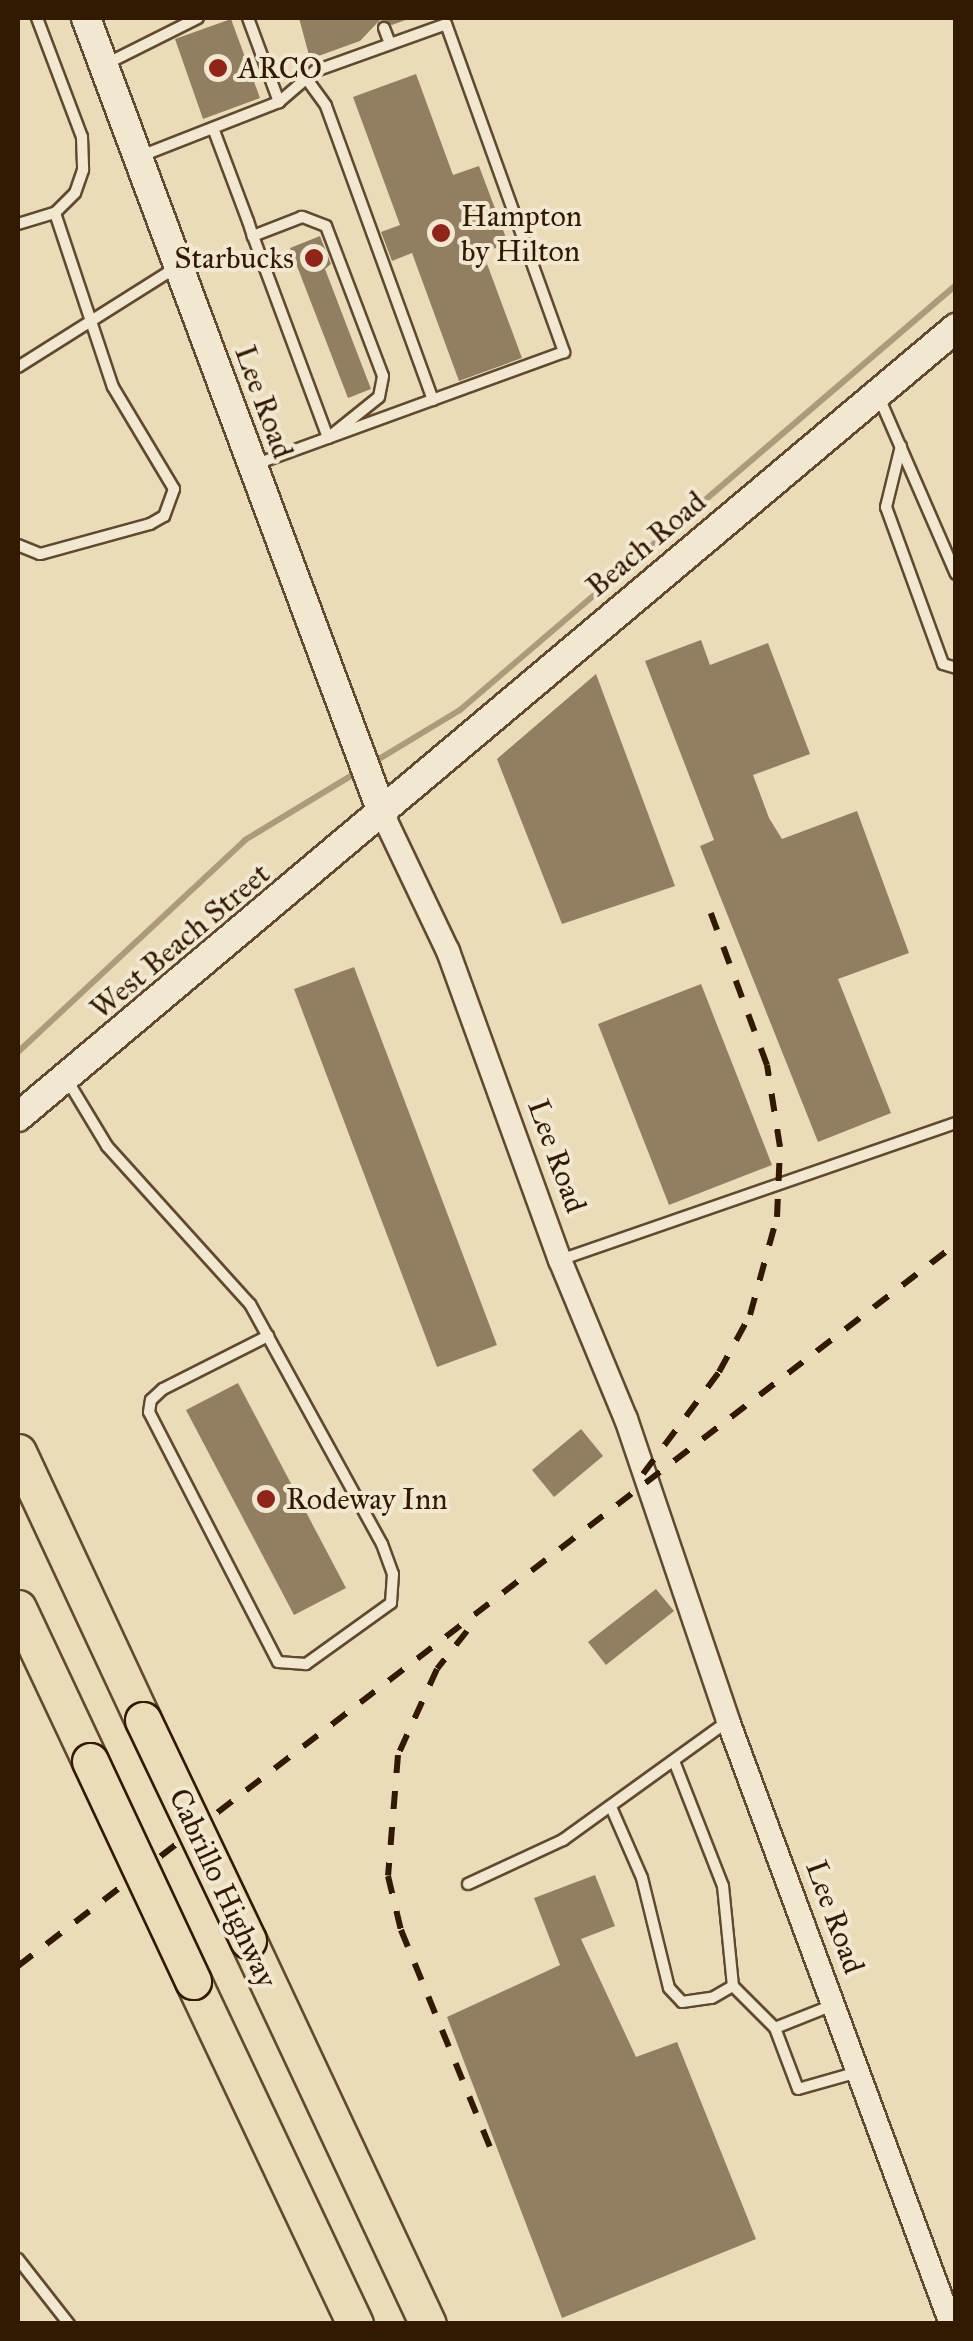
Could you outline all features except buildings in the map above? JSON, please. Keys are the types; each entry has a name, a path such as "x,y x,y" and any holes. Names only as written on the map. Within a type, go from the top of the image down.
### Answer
{"highway":[{"name":"Cabrillo Highway","path":"18,1452 428,2324"},
{"path":"18,1608 355,2324"}],"main road":[{"name":"Lee Road","path":"86,18 383,814"},
{"name":"Beach Road","path":"383,814 956,328"},
{"name":"West Beach Street","path":"18,1117 383,814"}],"street":[{"name":"Lee Road","path":"383,814 448,951 560,1260 640,1455 728,1721 951,2324"}],"lane":[{"path":"18,224 55,213 75,193 83,170 82,137 37,18"},
{"path":"104,65 198,18"},
{"path":"248,18 279,102"},
{"path":"138,157 279,102 306,78 446,24 564,352 252,466"},
{"path":"384,28 390,44"},
{"path":"306,78 326,106 434,400"},
{"path":"212,128 328,438"},
{"path":"18,545 40,554 150,524 174,500 174,489 113,387 55,213"},
{"path":"253,236 302,217 326,226 377,359 383,376 380,397 328,438"},
{"path":"18,367 180,266"},
{"path":"878,394 956,574"},
{"path":"901,446 886,507 943,664 956,668"},
{"path":"66,1077 108,1146 250,1304 268,1336 382,1544 395,1588 391,1603 306,1664 278,1662 149,1412 151,1400 163,1390 268,1336"},
{"path":"560,1260 956,1123"},
{"path":"468,1884 563,1840 728,1721"},
{"path":"674,1761 723,1886 733,1986 775,2028 798,2089 858,2072"},
{"path":"610,1807 646,1892 668,1988 682,2002 712,1998 733,1986"},
{"path":"775,2028 834,2005"},
{"path":"18,2259 69,2324"}],"waterway":[{"path":"374,762 460,710 956,285"},
{"path":"18,1052 245,840 359,771"}],"railway":[{"path":"643,1474 719,1372 750,1315 777,1217 780,1147 767,1065 709,908"},
{"path":"18,1966 956,1244"},
{"path":"467,1631 437,1669 398,1755 388,1876 401,1930 491,2149"}],"place":[{"name":"ARCO","path":"218,68"},
{"name":"Hampton by Hilton","path":"441,233"},
{"name":"Starbucks","path":"314,258"},
{"name":"Rodeway Inn","path":"266,1499"}]}
